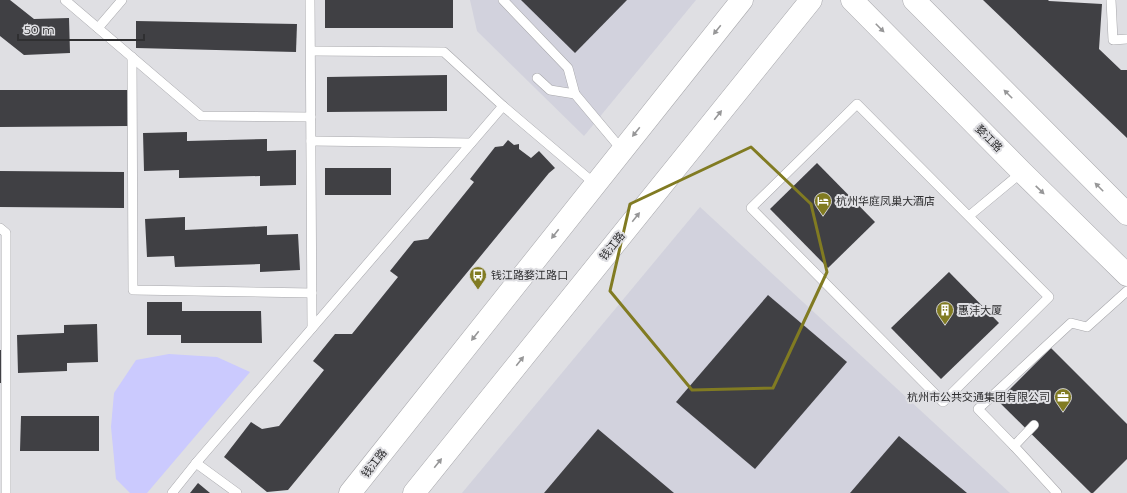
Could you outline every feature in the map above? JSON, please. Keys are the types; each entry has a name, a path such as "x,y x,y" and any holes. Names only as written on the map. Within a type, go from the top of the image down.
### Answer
{"main road":[{"name":"钱江路","path":"350,493 742,0"},
{"name":"钱江路","path":"414,493 811,0"},
{"name":"婺江路","path":"852,0 1022,172 1127,275"},
{"path":"914,0 1127,214"}],"lane":[{"path":"65,0 201,116 311,118"},
{"path":"98,28 122,0"},
{"path":"310,0 312,328"},
{"path":"504,0 568,68 575,94 622,150"},
{"path":"1111,0 1112,40 1127,39"},
{"path":"311,51 444,52 503,106 595,184"},
{"path":"132,57 133,290 312,293"},
{"path":"537,78 550,90 575,94"},
{"path":"857,104 969,216 1049,297 943,402 750,208 857,104"},
{"path":"172,493 196,463 503,106"},
{"path":"311,141 471,143"},
{"path":"969,216 1022,172"},
{"path":"0,228 6,233 3,321 3,416 6,493"},
{"path":"1057,493 978,409 1071,323 1087,327 1127,291"},
{"path":"1014,446 1034,425"},
{"path":"196,463 237,493"}],"highlighted area":[{"path":"751,147 811,204 827,272 773,388 692,390 610,291 630,204"}],"shaded area":[{"path":"470,0 696,0 584,136 477,31"},
{"path":"700,207 1010,493 462,493"},
{"path":"169,354 217,357 250,372 147,493 130,493 116,479 111,427 114,393 136,360"}],"building":[{"path":"0,0 10,0 34,19 69,18 70,53 24,55 0,36"},
{"path":"325,0 453,0 453,28 325,28"},
{"path":"521,0 627,0 575,53"},
{"path":"983,0 1048,0 1102,4 1099,49 1121,70 1127,70 1127,138"},
{"path":"136,21 297,24 296,52 136,48"},
{"path":"447,75 447,111 327,112 327,77"},
{"path":"0,90 128,90 128,126 0,127"},
{"path":"187,132 187,141 267,139 267,151 296,150 296,185 260,186 260,176 179,178 179,170 144,171 143,133"},
{"path":"508,140 514,145 519,144 519,149 531,158 539,151 555,168 549,173 288,490 267,492 224,457 251,422 262,429 279,426 324,370 313,361 335,334 352,334 398,277 390,271 414,241 428,239 474,182 470,179 495,147 503,146"},
{"name":"杭州华庭凤巢大酒店","path":"817,163 875,222 828,268 770,209"},
{"path":"325,168 391,168 391,195 325,195"},
{"path":"0,171 124,172 124,208 0,207"},
{"path":"185,217 185,230 267,226 267,235 298,234 300,270 260,272 260,264 175,267 174,256 147,257 145,219"},
{"name":"惠沣大厦","path":"949,272 999,323 941,379 891,328"},
{"path":"768,295 847,362 755,469 676,402"},
{"path":"147,302 182,302 182,311 261,311 262,343 181,343 181,335 147,335"},
{"path":"97,324 98,362 67,363 67,371 18,373 17,335 64,333 64,325"},
{"name":"杭州市公共交通集团有限公司","path":"1051,348 1127,424 1127,459 1093,493 1091,493 998,401"},
{"path":"1,350 1,383 0,383"},
{"path":"21,416 99,416 99,451 20,451"},
{"path":"598,429 674,493 544,493"},
{"path":"899,436 967,493 850,493"},
{"path":"198,483 210,493 190,493"}],"place":[{"name":"杭州华庭凤巢大酒店","path":"823,216"},
{"name":"钱江路婺江路口","path":"478,290"},
{"name":"惠沣大厦","path":"945,325"},
{"name":"杭州市公共交通集团有限公司","path":"1063,412"}]}
